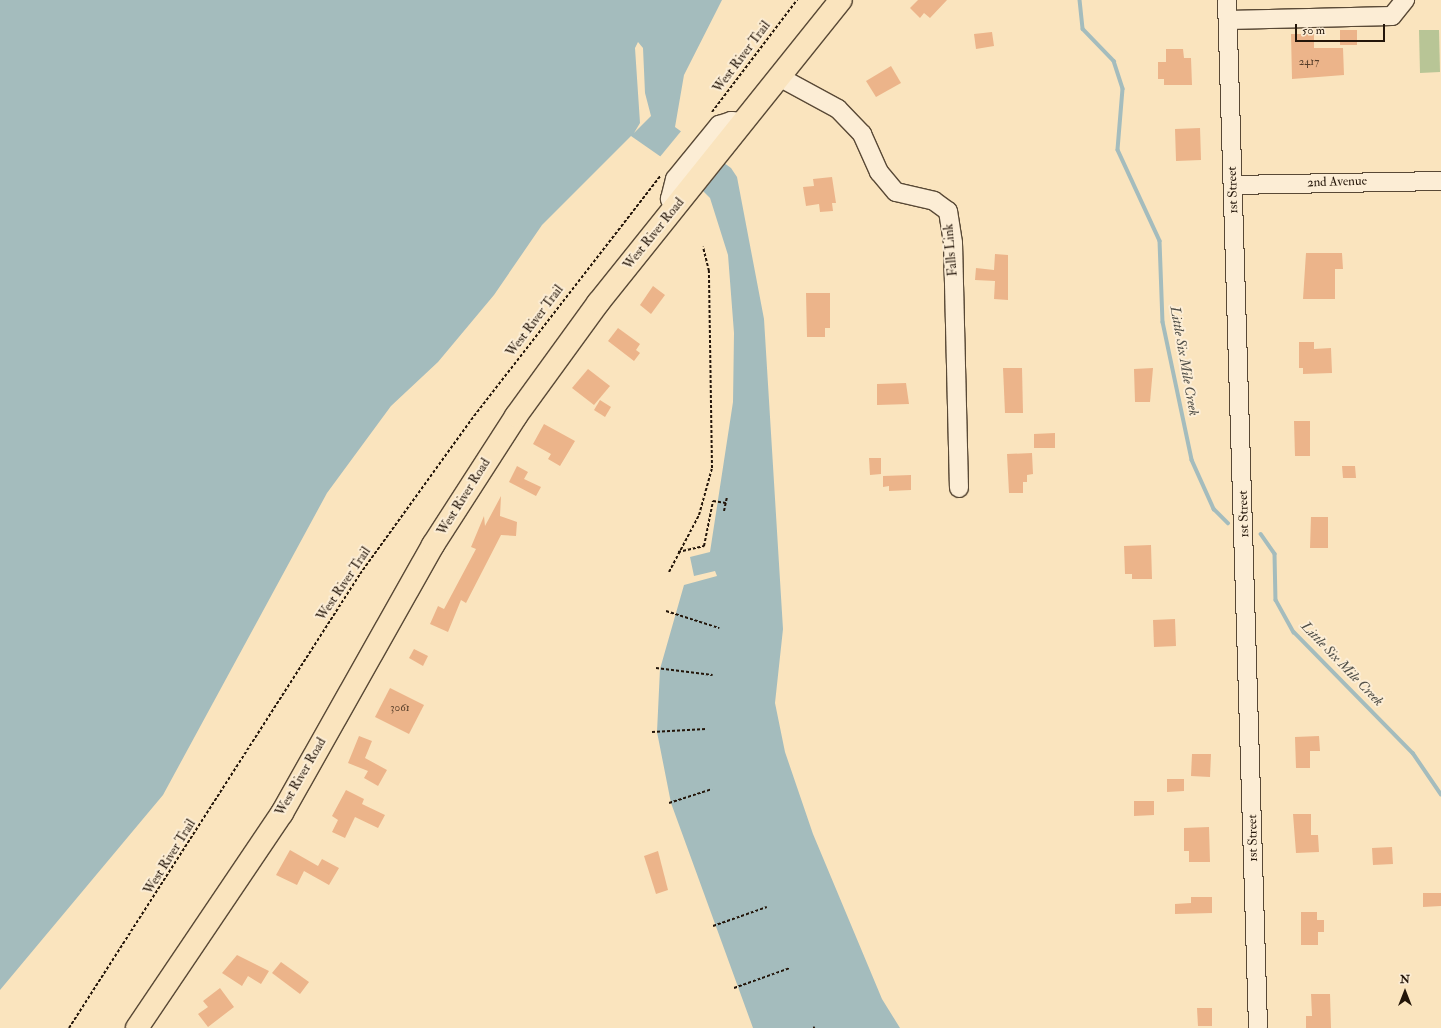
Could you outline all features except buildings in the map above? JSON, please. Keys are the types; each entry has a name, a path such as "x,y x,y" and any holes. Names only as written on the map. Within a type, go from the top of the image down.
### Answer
{"main road":[{"name":"West River Road","path":"137,1028 282,813 433,545 516,416 674,209 676,180 715,132 744,122 781,78 841,0"}],"street":[{"name":"1st Street","path":"1227,0 1258,1028"},
{"path":"1228,20 1392,16 1405,0"},
{"name":"Falls Link","path":"781,78 838,109 862,134 879,172 896,192 934,201 948,211 953,243 959,488"},
{"name":"2nd Avenue","path":"1233,186 1441,181"}],"path":[{"name":"West River Trail","path":"715,132 798,0"},
{"name":"West River Trail","path":"69,1028 360,574 471,420 676,180"},
{"path":"669,572 678,552 699,515 712,468 709,271 703,247"},
{"path":"724,510 727,497"},
{"path":"678,552 704,546 713,500 726,503"},
{"path":"666,612 719,628"},
{"path":"656,668 713,676"},
{"path":"652,732 706,729"},
{"path":"669,803 712,790"},
{"path":"713,926 767,907"},
{"path":"734,988 790,968"}],"green space":[{"path":"1419,30 1439,30 1440,72 1420,73"}],"water":[{"path":"0,0 722,0 684,75 675,127 731,168 737,177 764,319 783,629 775,703 785,752 813,834 882,999 900,1028 753,1028 671,803 657,732 660,669 684,585 717,576 715,571 694,576 690,557 710,552 733,402 734,333 728,255 710,198 687,175 631,136 542,225 494,295 438,362 391,406 327,493 163,795 0,990","holes":["638,42 643,48 645,93 651,116 634,133 640,123 635,48"]}],"pier":[{"path":"682,130 725,161 686,177 659,158"}],"waterway":[{"name":"Little Six Mile Creek","path":"1080,0 1083,29 1114,61 1123,89 1118,150 1160,241 1163,322 1192,460 1214,509 1228,523"},
{"name":"Little Six Mile Creek","path":"1261,534 1275,554 1276,600 1294,632 1413,753 1441,794"}]}
